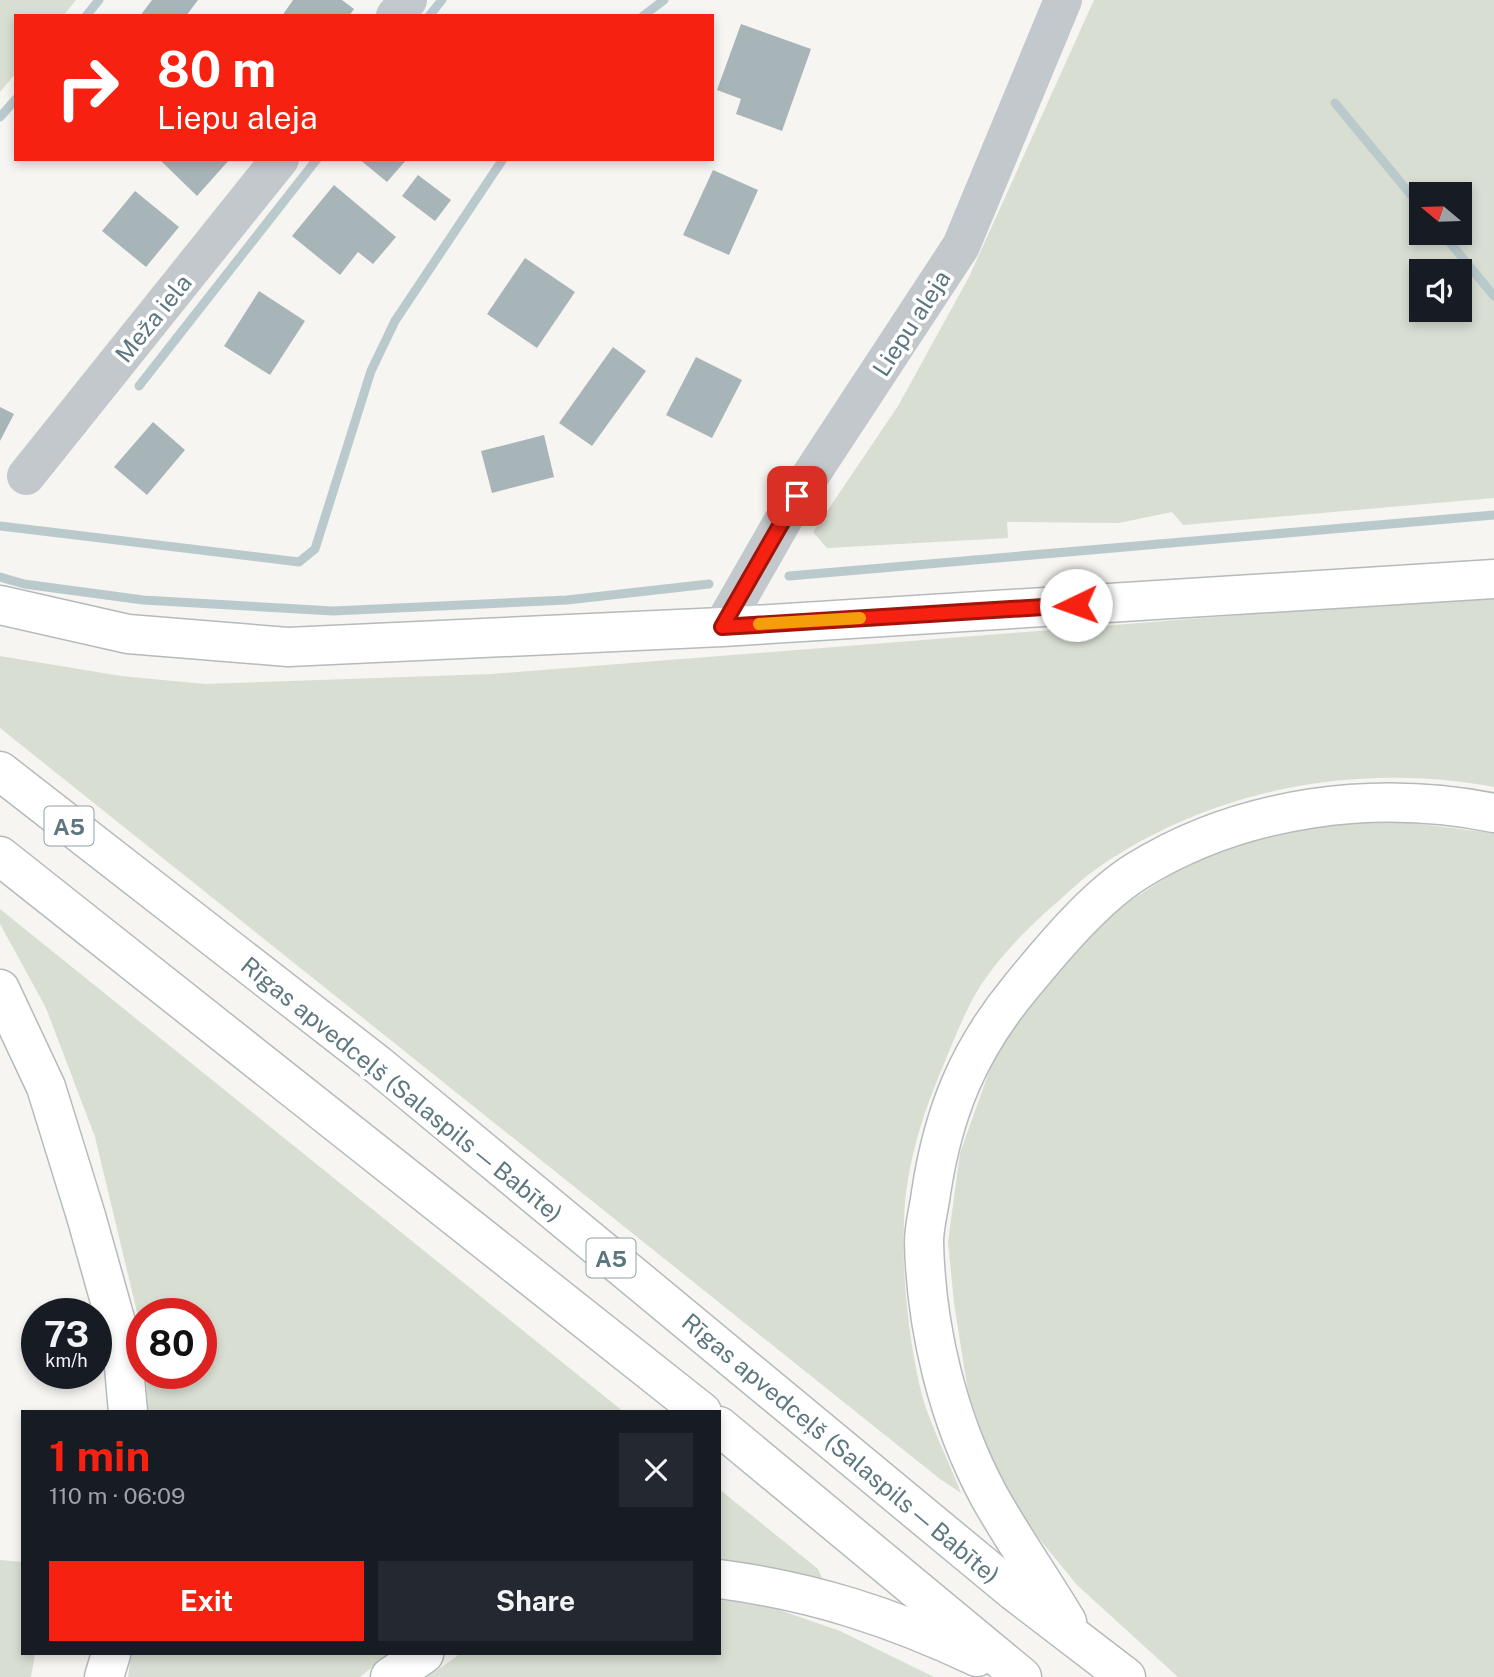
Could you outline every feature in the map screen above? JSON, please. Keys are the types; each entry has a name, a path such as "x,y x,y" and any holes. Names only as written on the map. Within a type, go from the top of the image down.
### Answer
{"highway":[{"path":"0,605 128,634 288,647 722,627 1494,579"},
{"name":"Rīgas apvedceļš (Salaspils — Babīte)","path":"0,771 378,1065 993,1574 1126,1677"},
{"path":"1080,1642 990,1499 948,1401 932,1320 924,1240 936,1159 957,1087 997,1016 1063,934 1136,872 1186,846 1233,829 1316,808 1358,802 1398,801 1455,805 1494,813"},
{"name":"A5","path":"0,856 699,1410"},
{"path":"0,989 46,1087 86,1216 122,1344 128,1410"},
{"path":"721,1428 1021,1677"},
{"path":"721,1579 782,1587 840,1602 932,1636 1021,1677"},
{"path":"104,1677 110,1655"},
{"path":"390,1677 423,1655"}],"street":[{"path":"397,14 408,0"},
{"name":"Liepu aleja","path":"722,627 797,496 961,246 1063,0"},
{"name":"Meža iela","path":"26,476 278,161"}],"shaded area":[{"path":"0,0 76,0 65,14 14,14 14,75 0,92"},
{"path":"1094,0 1494,0 1494,498 1183,525 1172,512 1119,523 1007,522 1008,538 827,548 813,532 898,406 969,277"},
{"path":"1494,595 1494,787 1443,780 1340,780 1239,800 1190,818 1143,840 1082,880 1016,941 997,962 975,995 954,1038 921,1126 907,1184 904,1222 907,1303 919,1383 932,1425 961,1493 940,1479 0,728 0,656 121,676 205,684 491,674"},
{"path":"1394,821 1494,833 1494,1677 1178,1677 1077,1585 1004,1496 968,1392 954,1303 948,1242 960,1153 1004,1030 1098,921 1191,862 1262,837 1330,823"},
{"path":"0,909 622,1410 148,1410 147,1389 217,1389 217,1298 134,1298 95,1137 46,1008 0,924"},
{"path":"721,1491 818,1569 822,1578 813,1579 721,1559"},
{"path":"0,1560 21,1562 21,1655 35,1655 31,1677 0,1677"},
{"path":"721,1600 765,1605 840,1631 934,1677 427,1677 459,1655 721,1655"},
{"path":"131,1655 387,1655 360,1677 128,1677"}],"building":[{"path":"152,0 198,0 188,14 142,14"},
{"path":"293,0 342,0 354,9 350,14 283,14"},
{"path":"741,24 811,49 782,131 736,114 741,99 717,90"},
{"path":"161,161 228,161 197,196"},
{"path":"361,161 405,161 387,182"},
{"path":"713,170 758,190 729,255 683,235"},
{"path":"418,175 451,200 435,221 402,196"},
{"path":"334,185 396,237 373,264 358,252 340,275 292,236"},
{"path":"135,191 179,227 146,267 102,231"},
{"path":"525,258 575,292 537,348 487,314"},
{"path":"259,291 305,321 270,375 224,346"},
{"path":"613,347 646,371 592,446 559,423"},
{"path":"696,357 742,380 712,438 666,415"},
{"path":"0,407 14,414 0,441"},
{"path":"153,422 185,450 147,495 114,467"},
{"path":"544,435 554,477 492,493 481,451"}],"waterway":[{"path":"88,14 99,0"},
{"path":"431,14 442,0"},
{"path":"646,14 664,0"},
{"path":"0,117 14,101"},
{"path":"1335,103 1409,192"},
{"path":"139,386 315,161"},
{"path":"0,526 299,562 315,549 371,371 395,321 502,161"},
{"path":"1452,245 1494,296"},
{"path":"789,576 1494,515"},
{"path":"0,577 24,584 143,600 333,611 567,600 709,584"}],"slow traffic":[{"path":"759,624 860,618"}],"route":[{"path":"797,496 722,627 1076,605"}]}
